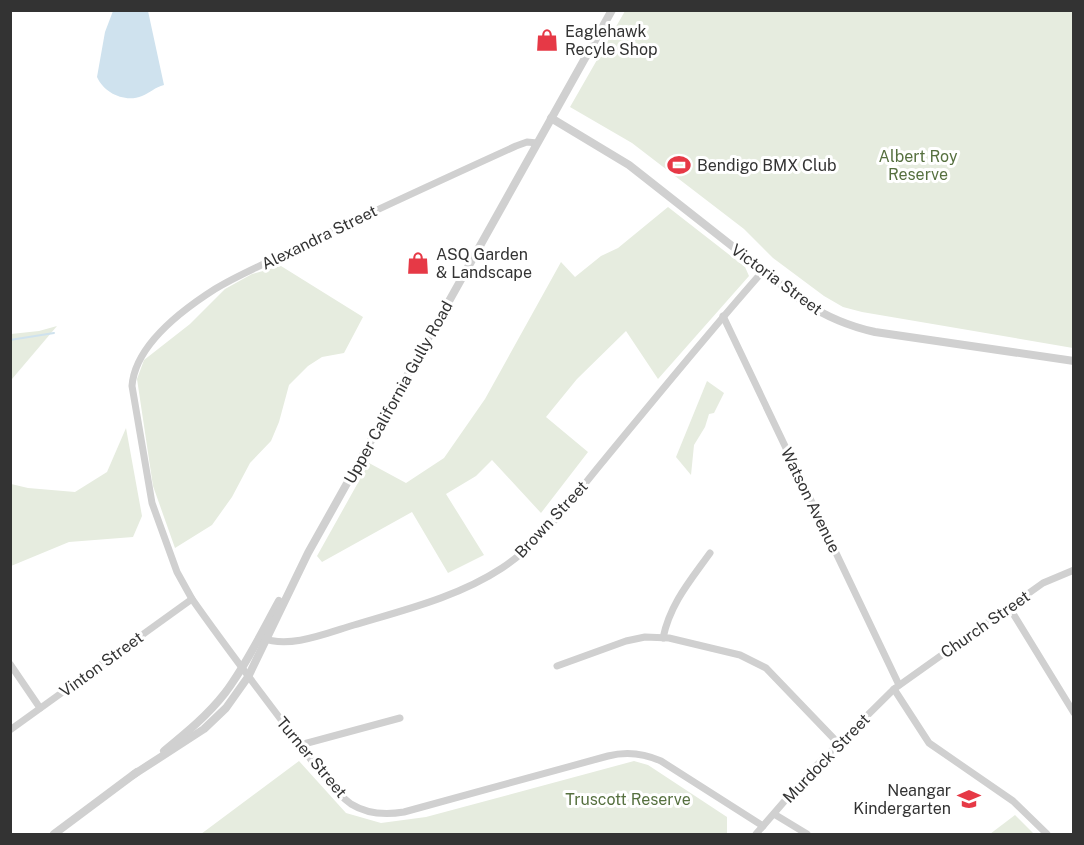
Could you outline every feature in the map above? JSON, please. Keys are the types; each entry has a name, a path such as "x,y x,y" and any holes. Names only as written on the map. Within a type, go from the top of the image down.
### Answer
{"street":[{"name":"Upper California Gully Road","path":"133,775 204,729 230,703 248,677 263,638 308,553 612,10"},
{"name":"Victoria Street","path":"551,118 629,165 817,311 859,329 1074,361"},
{"name":"Alexandra Street","path":"132,376 141,356 160,334 178,316 222,285 335,229 495,156 524,143 537,143"},
{"name":"Brown Street","path":"263,638 278,642 303,639 393,614 442,597 481,580 503,567 521,553 562,510 763,271"},
{"name":"Watson Avenue","path":"723,316 897,687 933,747 1013,801 1047,834"},
{"name":"Turner Street","path":"132,376 133,397 150,494 177,572 192,599 248,677 300,745 352,804 370,812 392,814 404,812 608,756 629,753 645,755 661,761 763,826"},
{"path":"663,638 676,600 710,554"},
{"name":"Church Street","path":"897,687 1043,583 1074,570"},
{"name":"Vinton Street","path":"10,730 192,599"},
{"path":"1010,607 1074,713"},
{"name":"Upper California Gully Road","path":"54,834 133,775 204,717 224,694 263,638"},
{"path":"557,666 633,639 663,638 740,655 761,664 772,672 838,743"},
{"path":"10,664 40,708"},
{"name":"Murdock Street","path":"756,834 808,774 897,687"},
{"path":"300,745 400,718"},
{"path":"774,813 807,834"}],"green space":[{"name":"Albert Roy Reserve","path":"625,11 1073,11 1073,348 843,307 824,296 773,258 744,229 632,143 570,107"},
{"path":"668,207 745,267 749,276 658,379 626,331 577,379 546,417 588,452 541,513 492,460 476,476 446,494 484,555 448,573 412,512 322,562 317,556 369,463 406,483 444,458 485,399 561,262 575,277 601,256 618,248"},
{"path":"281,266 363,317 344,353 322,357 308,366 289,385 279,422 271,441 250,463 232,497 212,525 175,548 153,486 137,379 144,360 190,324 225,289 252,274"},
{"path":"57,326 12,379 11,387 11,334 39,331"},
{"path":"707,381 724,393 714,413 709,414 705,427 694,445 691,475 676,457"},
{"path":"126,428 142,516 133,537 69,542 11,566 11,484 28,488 75,492 107,472"},
{"name":"Truscott Reserve","path":"299,761 346,813 381,823 426,817 634,761 648,765 727,817 727,834 201,834"},
{"path":"1015,815 1034,834 990,834"}],"water":[{"path":"113,11 148,11 164,85 142,96 129,98 110,92 100,83 97,77 105,32"}],"waterway":[{"path":"10,340 54,333"}],"place":[{"name":"Eaglehawk Recyle Shop","path":"547,40"},
{"name":"Bendigo BMX Club","path":"679,165"},
{"name":"ASQ Garden & Landscape","path":"418,263"},
{"name":"Neangar Kindergarten","path":"969,799"}]}
